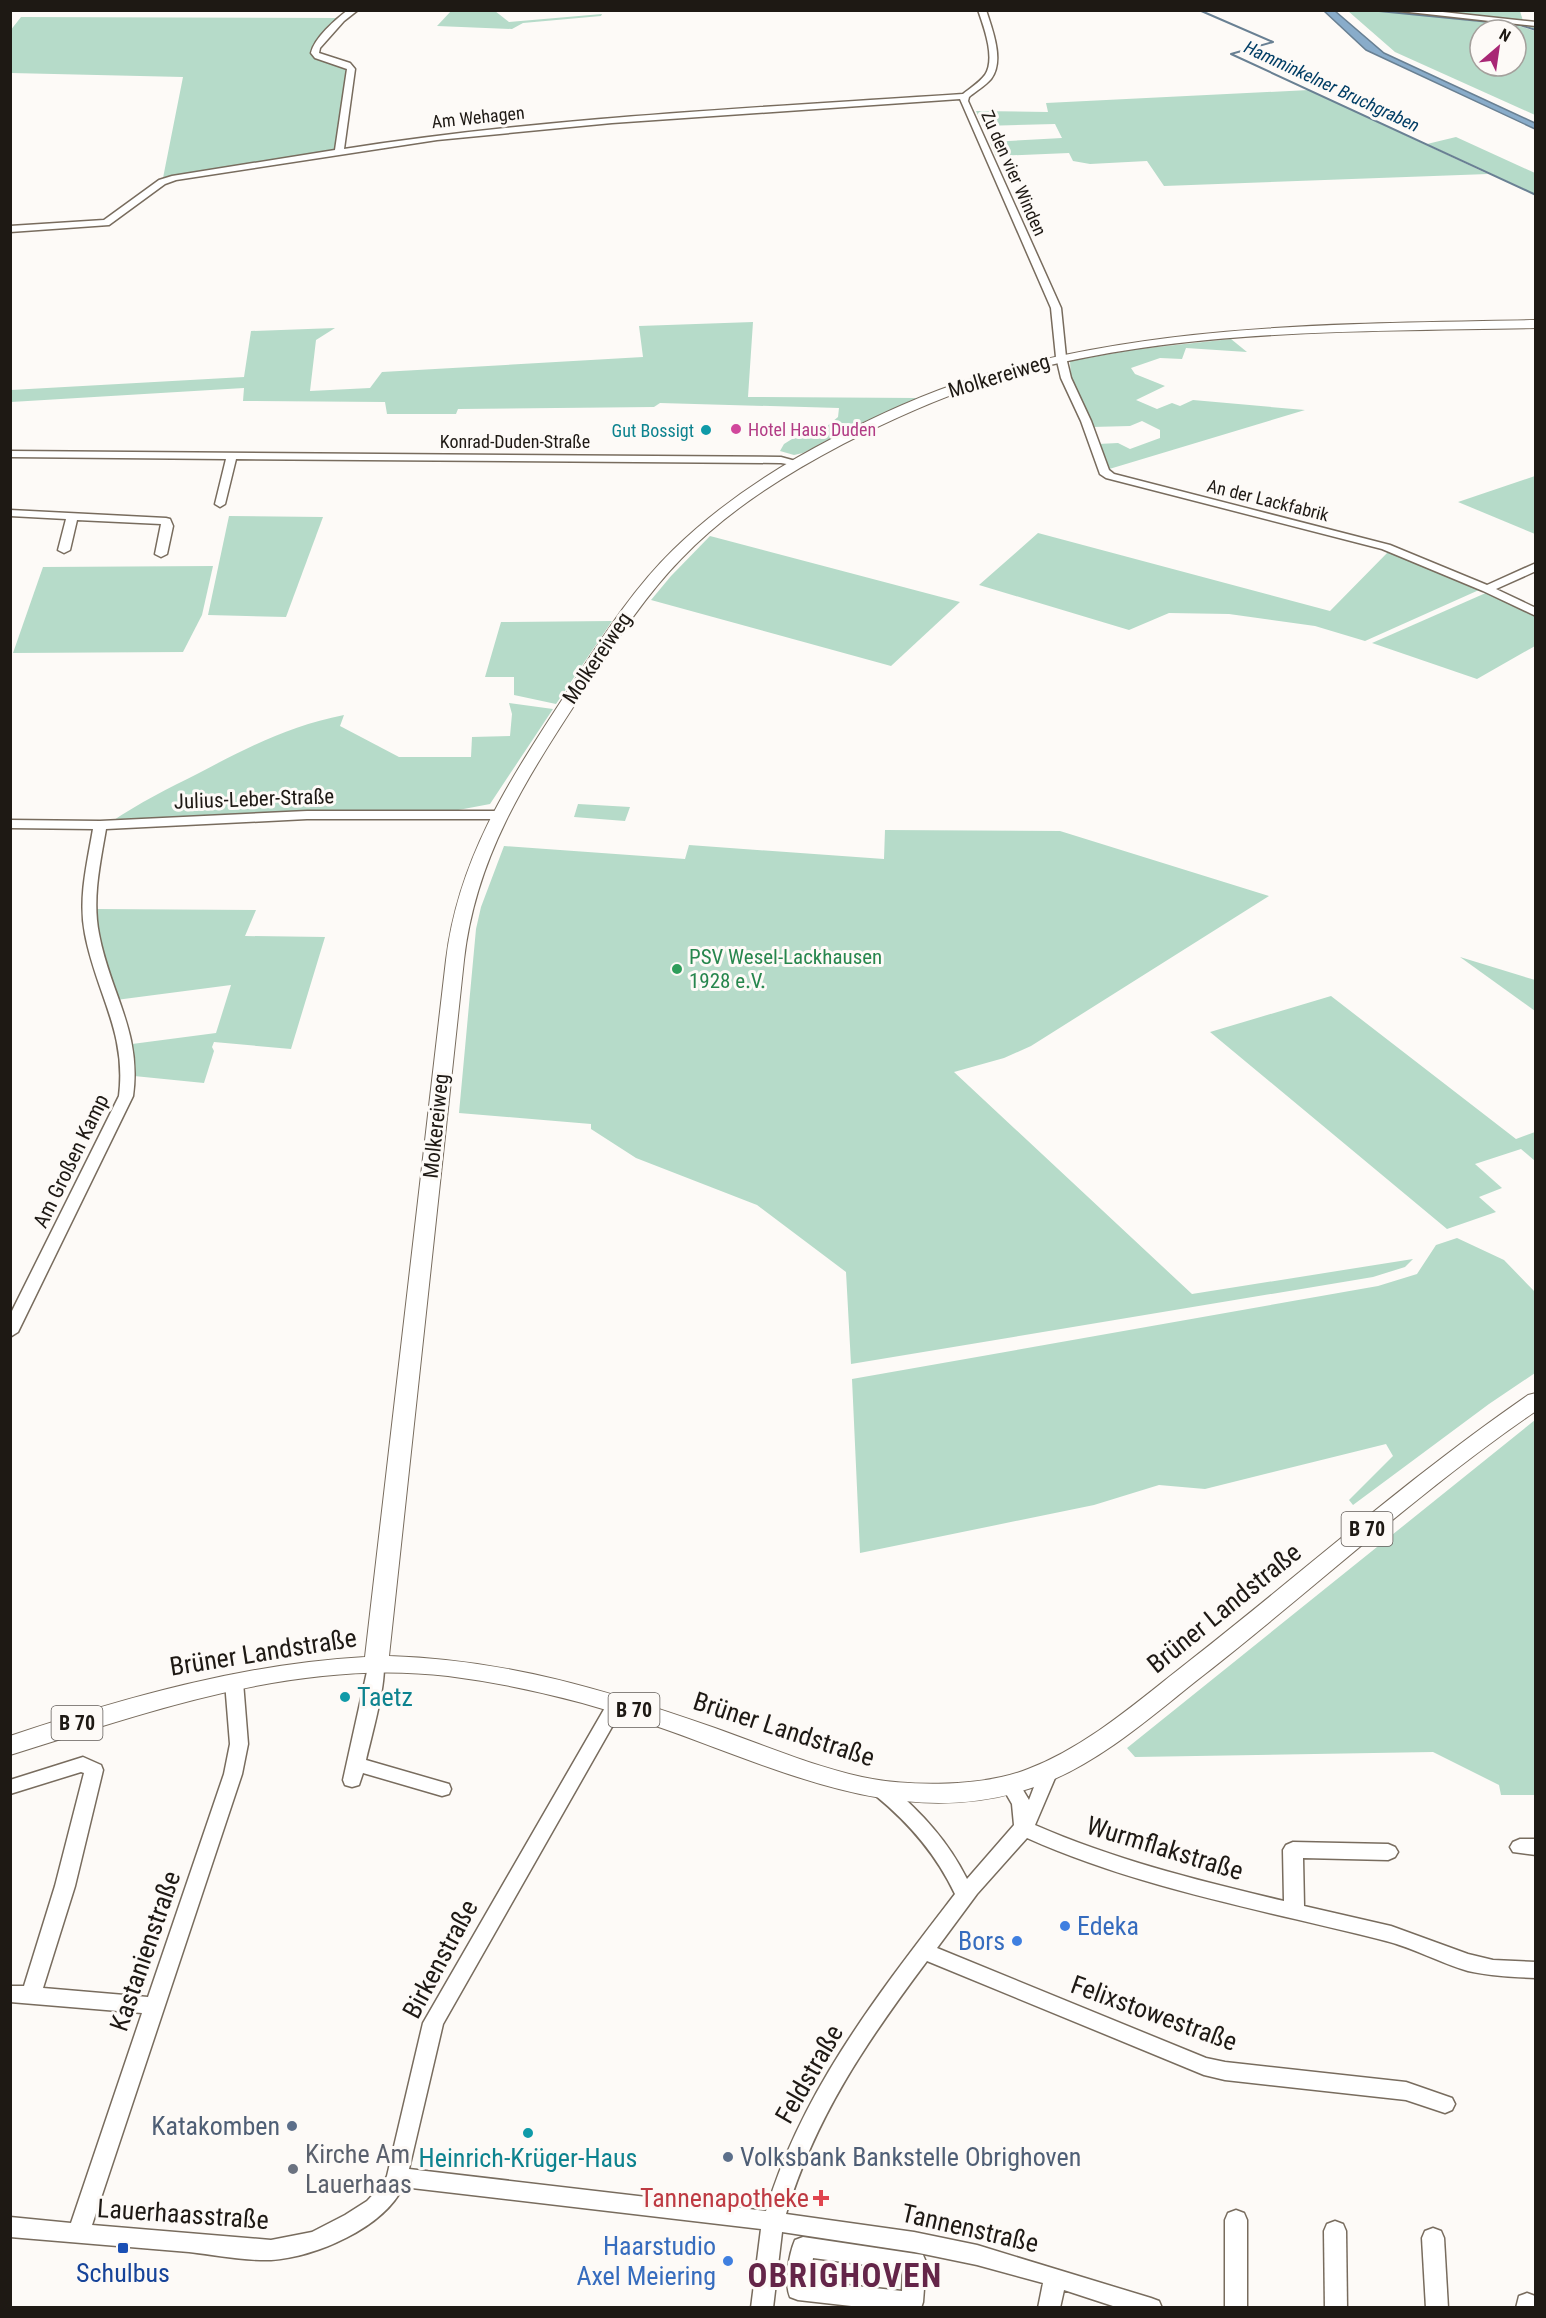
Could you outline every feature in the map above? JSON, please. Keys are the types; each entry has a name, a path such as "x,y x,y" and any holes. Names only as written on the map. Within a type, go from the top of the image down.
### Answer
{"main road":[{"name":"Molkereiweg","path":"376,1663 459,932 465,901 498,814 624,617 659,572 726,511 798,463 855,431 910,406 990,376 1061,357 1142,343 1221,334 1536,324"},
{"name":"Brüner Landstraße","path":"10,1746 144,1701 235,1689 311,1668 376,1663 424,1664 472,1670 574,1692 616,1704 834,1780 883,1791 939,1794 1010,1785 1049,1772 1101,1741 1202,1664 1465,1450 1536,1400"}],"street":[{"path":"339,153 351,69 347,65 315,53 316,48 341,19 354,10"},
{"name":"Zu den vier Winden","path":"982,10 990,34 992,71 965,96 964,101 1056,308 1061,357"},
{"path":"1395,10 1536,24"},
{"name":"Am Wehagen","path":"10,229 106,223 167,180 437,137 590,122 965,96"},
{"name":"An der Lackfabrik","path":"1061,357 1066,378 1086,421 1101,467 1110,476 1386,547 1487,589 1536,613"},
{"name":"Konrad-Duden-Straße","path":"10,454 753,460 798,463"},
{"path":"220,504 232,455"},
{"path":"10,513 166,521 161,554"},
{"path":"64,550 72,516"},
{"path":"1487,589 1536,566"},
{"name":"Julius-Leber-Straße","path":"10,824 100,825 307,815 498,814"},
{"name":"Am Großen Kamp","path":"10,1332 126,1096 129,1084 126,1042 96,951 88,902 88,887 100,825"},
{"path":"376,1663 374,1685 354,1772 442,1789"},
{"name":"Kastanienstraße","path":"78,2233 233,1774 239,1744 235,1689"},
{"name":"Birkenstraße","path":"397,2177 433,2023 584,1756 616,1704"},
{"path":"10,1787 64,1768 83,1764 94,1770 65,1886 21,1994 155,2006"},
{"name":"Feldstraße","path":"762,2307 773,2223 791,2167 815,2112 839,2071 923,1952 965,1895 1024,1828 1049,1772"},
{"path":"1010,1785 1021,1803 1024,1828"},
{"path":"883,1791 914,1816 930,1834 950,1862 965,1895"},
{"name":"Wurmflakstraße","path":"1024,1828 1062,1845 1187,1886 1391,1934 1466,1962 1493,1968 1536,1970"},
{"path":"1294,1911 1293,1850 1388,1852"},
{"name":"Felixstowestraße","path":"923,1952 1204,2066 1225,2071 1406,2091 1445,2104"},
{"path":"397,2177 773,2223"},
{"name":"Lauerhaasstraße","path":"10,2227 271,2250 315,2241 334,2232 375,2208 389,2193 397,2177"},
{"path":"1236,2220 1236,2307"},
{"name":"Tannenstraße","path":"773,2223 914,2242 977,2255 1151,2307"},
{"path":"1335,2231 1336,2307"},
{"path":"1433,2238 1437,2307"},
{"path":"803,2247 915,2262 912,2302 798,2290 803,2247"},
{"path":"1049,2307 1055,2277"}],"green space":[{"path":"452,10 495,11 509,22 602,14 601,16 523,23 512,29 437,26"},
{"path":"1348,11 1392,11 1413,15 1420,13 1468,18 1439,17 1468,20 1468,78 1528,78 1528,29 1535,31 1535,115 1395,52"},
{"path":"1413,11 1520,11 1522,18 1490,18"},
{"path":"21,17 340,18 312,53 349,69 337,151 163,178 183,77 11,73 10,31"},
{"path":"1309,90 1488,174 1164,186 1147,161 1090,164 1073,161 1069,153 996,156 990,142 1062,138 1055,124 983,126 976,111 1048,112 1046,103"},
{"path":"1456,137 1535,173 1535,194 1427,144"},
{"path":"753,322 748,397 917,398 848,429 803,453 794,455 780,451 784,444 808,429 826,427 838,417 839,408 660,403 654,407 458,409 456,414 387,414 385,402 243,401 244,388 11,402 11,390 244,377 251,331 335,328 316,340 310,391 370,388 382,372 643,357 639,326"},
{"path":"1231,339 1247,352 1186,348 1182,359 1160,358 1131,368 1135,374 1165,386 1136,400 1157,409 1172,403 1180,406 1193,400 1305,410 1106,470 1098,444 1118,443 1130,449 1160,438 1160,430 1142,421 1130,426 1092,427 1071,380 1070,361 1138,349"},
{"path":"1535,476 1535,534 1458,502"},
{"path":"229,516 323,517 286,617 208,615"},
{"path":"1038,533 1330,611 1390,550 1479,588 1479,590 1365,641 1315,626 1229,614 1169,613 1129,630 979,585"},
{"path":"710,536 960,602 891,666 651,600"},
{"path":"213,566 202,615 183,652 13,653 43,567"},
{"path":"1488,592 1535,615 1535,646 1477,679 1372,643"},
{"path":"612,621 556,704 514,695 514,677 485,677 501,622"},
{"path":"509,703 553,709 490,804 453,811 111,822 154,796 252,746 287,731 344,715 340,726 399,757 471,757 472,737 510,736 512,714"},
{"path":"578,804 630,807 625,821 574,817"},
{"path":"885,830 1060,831 1269,896 1031,1046 1004,1058 954,1072 1192,1294 1413,1259 1405,1267 1373,1277 851,1364 846,1272 757,1205 636,1158 591,1129 591,1124 459,1113 476,929 481,907 504,846 685,859 689,845 884,859"},
{"path":"95,909 256,910 245,936 325,937 291,1049 214,1042 212,1047 214,1051 204,1083 134,1076 132,1044 216,1033 231,985 116,1000 101,951"},
{"path":"1460,957 1535,980 1535,1011"},
{"path":"1331,996 1516,1139 1535,1132 1535,1161 1521,1149 1475,1164 1502,1188 1479,1197 1496,1212 1447,1229 1210,1032"},
{"path":"1457,1238 1504,1260 1535,1292 1535,1373 1489,1404 1353,1505 1349,1500 1393,1456 1386,1444 1205,1489 1159,1485 1094,1505 860,1553 852,1379 1378,1286 1417,1274 1436,1245"},
{"path":"1535,1420 1535,1795 1501,1795 1499,1785 1433,1752 1135,1757 1127,1748"}],"water":[{"path":"1324,11 1335,11 1384,53 1535,123 1535,129 1366,50"}],"waterway":[{"name":"Hamminkelner Bruchgraben","path":"1199,10 1273,42 1231,54 1536,195"},
{"path":"1369,10 1520,25 1536,30"}],"place":[{"name":"Hotel Haus Duden","path":"736,429"},
{"name":"Gut Bossigt","path":"706,430"},
{"name":"PSV Wesel-Lackhausen 1928 e.V.","path":"677,969"},
{"name":"Taetz","path":"345,1697"},
{"name":"Edeka","path":"1065,1926"},
{"name":"Bors","path":"1017,1941"},
{"name":"Katakomben","path":"292,2126"},
{"name":"Heinrich-Krüger-Haus","path":"528,2133"},
{"name":"Volksbank Bankstelle Obrighoven","path":"728,2157"},
{"name":"Kirche Am Lauerhaas","path":"293,2169"},
{"name":"Tannenapotheke","path":"821,2198"},
{"name":"Schulbus","path":"123,2248"},
{"name":"Haarstudio Axel Meiering","path":"728,2261"}],"district":[{"name":"OBRIGHOVEN","path":"845,2275"}]}
